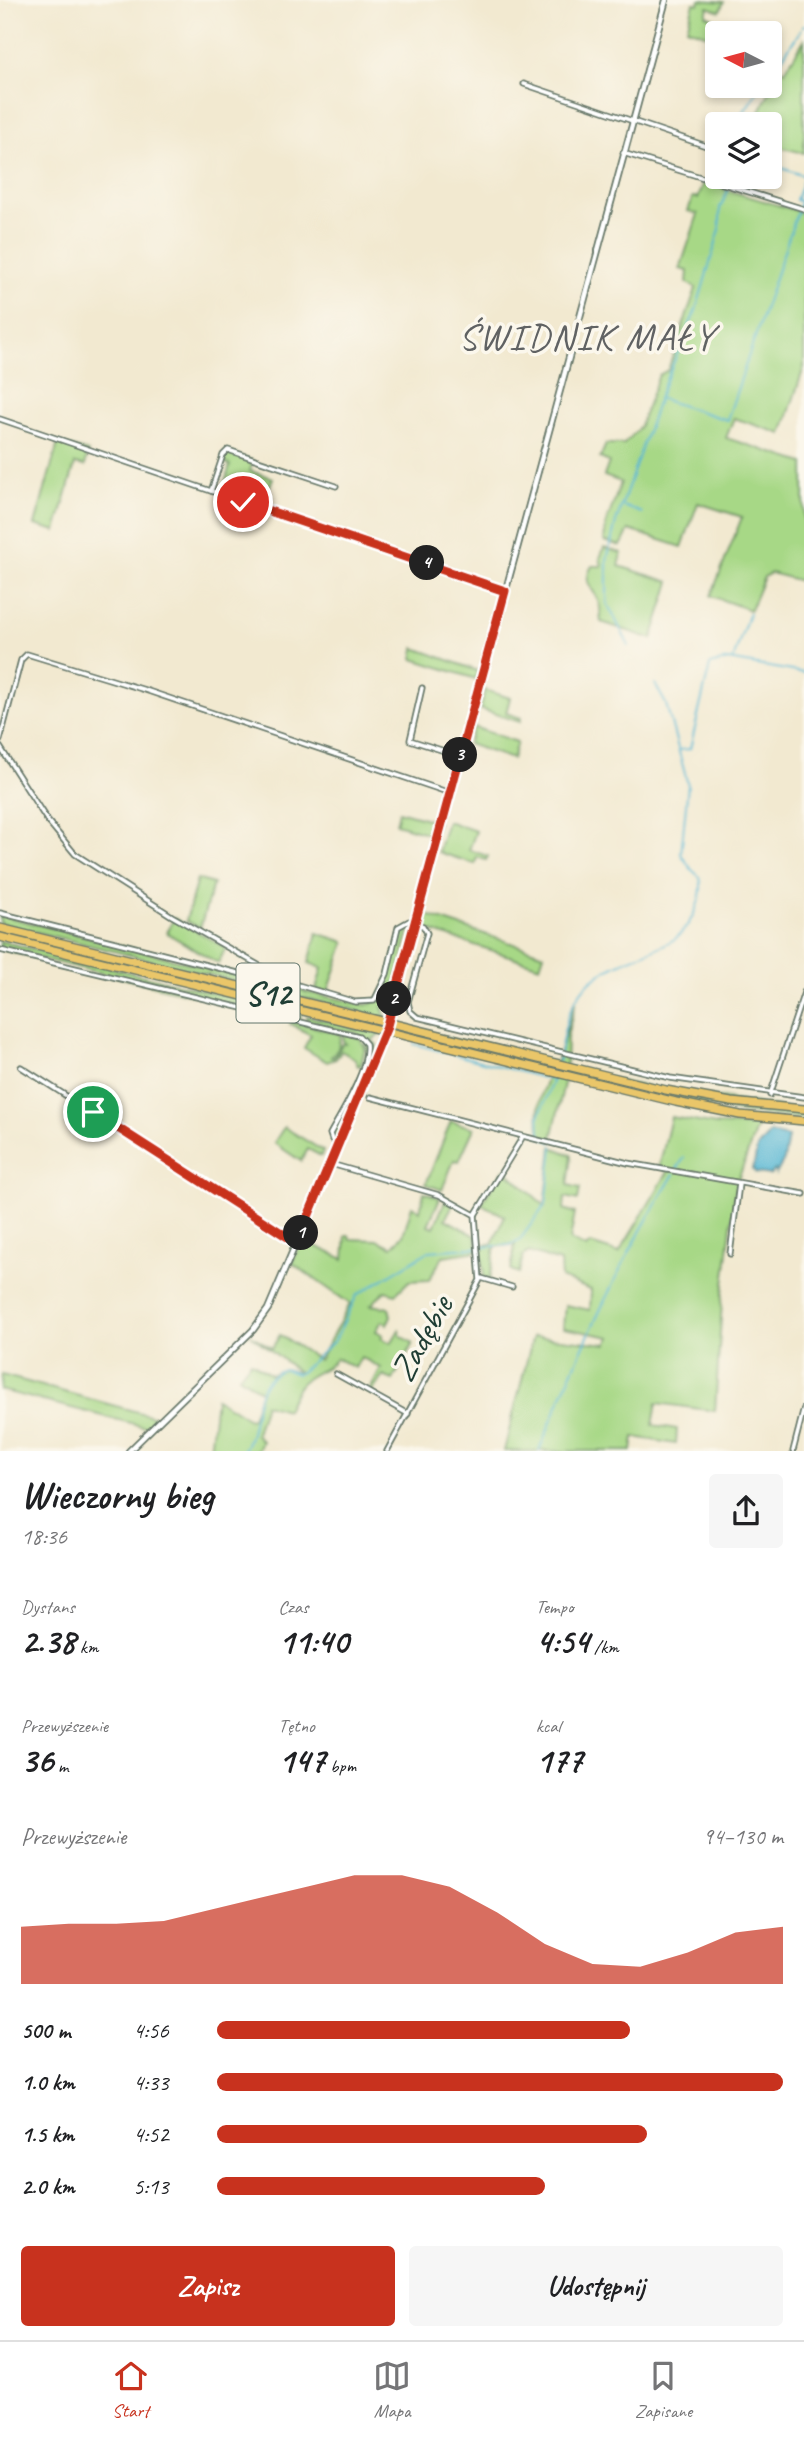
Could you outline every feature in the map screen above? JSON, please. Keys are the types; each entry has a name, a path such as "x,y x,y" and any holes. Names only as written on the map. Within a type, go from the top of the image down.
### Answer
{"highway":[{"name":"S12","path":"0,928 580,1069 709,1098 804,1109"},
{"name":"S12","path":"0,937 717,1111 804,1121"}],"street":[{"path":"129,1451 262,1319 382,1041 666,0"},
{"path":"524,84 705,146"},
{"path":"623,153 800,208"},
{"path":"0,419 505,591"},
{"path":"211,491 223,455 228,450 336,486"},
{"path":"0,740 21,660 27,654 450,793"},
{"path":"422,688 410,740 460,757"},
{"path":"0,747 44,816 72,851 172,916 301,988 369,1003 381,992 398,928 405,922 415,923 423,926 427,933 408,998 408,1006 414,1016 659,1076 770,1095 804,1097"},
{"path":"0,913 250,976 262,977 267,970"},
{"path":"0,950 359,1036 366,1044 366,1055 345,1111 330,1134 332,1140 339,1144"},
{"path":"770,1095 804,992"},
{"path":"22,1067 297,1243"},
{"path":"370,1097 549,1145 675,1172 804,1194"},
{"path":"331,1164 439,1195 475,1215 522,1138"},
{"path":"730,1254 739,1184"},
{"name":"Zadębie","path":"387,1451 481,1278 475,1215"},
{"path":"481,1278 512,1287"},
{"path":"336,1374 408,1413"},
{"path":"793,1451 804,1408"}],"green space":[{"path":"700,0 724,2 720,11 708,7 706,15 720,21 705,21 705,34 687,28 694,3 699,4"},
{"path":"804,40 804,153 782,148 782,112 760,112 766,98 782,98 782,70 785,71"},
{"path":"704,183 705,189 724,189 804,213 804,367 782,434 734,418 726,438 804,463 804,582 771,573 764,577 750,610 711,596 742,517 698,503 682,547 629,530 621,546 604,541 606,524 621,482 604,476 609,462 600,458 606,444 624,444 639,428 659,375 668,370 696,288 687,283 688,271 680,269 698,214 688,211 693,197 698,198"},
{"path":"58,443 88,452 85,466 75,464 56,531 35,525"},
{"path":"227,452 253,461 250,471 273,478 268,490 253,493 250,501 235,496 237,486 225,483 230,465 223,462"},
{"path":"604,548 622,553 619,566 670,582 652,639 601,622 599,603 588,577 592,566 602,566 600,558"},
{"path":"415,648 478,671 476,679 413,659"},
{"path":"485,690 510,698 506,713 521,718 520,722 480,709"},
{"path":"473,727 517,742 512,759 468,744"},
{"path":"399,811 438,822 433,835 396,824"},
{"path":"447,821 476,831 469,850 488,856 486,860 477,857 475,864 438,852"},
{"path":"197,879 213,884 200,928 186,921"},
{"path":"421,913 544,954 540,966 428,930 419,920"},
{"path":"0,915 252,979 261,980 270,974 305,992 366,1005 376,1000 383,991 398,943 410,927 389,1008 382,1007 386,1018 0,923"},
{"path":"174,918 226,948 218,963 167,933"},
{"path":"317,933 345,942 328,992 316,990 322,968 309,963"},
{"path":"0,941 301,1014 301,1018 299,1020 0,949"},
{"path":"576,1000 567,1037 566,1068 627,1083 804,1111 804,1119 739,1112 566,1074 552,1139 540,1135 538,1117 544,1086 551,1071 343,1019 344,1014 556,1063"},
{"path":"307,1016 381,1034 372,1040 377,1045 337,1139 334,1139 338,1122 364,1066 367,1042 356,1033 306,1022"},
{"path":"292,1021 341,1034 338,1049 331,1057 334,1058 342,1044 346,1044 343,1041 344,1034 360,1038 365,1047 361,1065 358,1066 355,1059 341,1051 336,1059 327,1062 304,1048 311,1035 290,1024"},
{"path":"671,1117 716,1125 757,1126 736,1186 722,1301 715,1411 657,1403 653,1425 677,1429 676,1444 634,1437 632,1451 504,1451 533,1336 607,1344 611,1337 563,1328 565,1305 590,1310 591,1290 561,1278 560,1262 529,1252 523,1256 519,1273 511,1271 515,1244 495,1247 490,1279 484,1278 481,1245 492,1244 505,1216 481,1204 504,1169 545,1206 552,1147 572,1155 568,1185 580,1188 578,1200 565,1197 564,1209 575,1213 570,1240 586,1248 590,1244 619,1253 669,1170 659,1168"},
{"path":"451,1121 474,1128 459,1161 454,1160 442,1190 426,1184"},
{"path":"284,1127 323,1151 321,1156 308,1149 301,1161 274,1143"},
{"path":"424,1192 440,1198 428,1225 434,1227 445,1201 453,1205 445,1219 476,1236 478,1251 443,1256 429,1280 409,1281 396,1294 385,1291 371,1305 389,1308 391,1316 387,1324 382,1321 376,1331 383,1335 381,1338 391,1343 399,1330 400,1335 413,1343 393,1380 383,1376 372,1392 370,1390 381,1368 361,1357 355,1368 336,1358 301,1383 286,1410 265,1404 256,1434 262,1441 258,1451 210,1451 216,1398 249,1419 252,1418 261,1391 239,1376 251,1361 271,1375 284,1369 300,1373 251,1335 272,1348 280,1335 319,1360 350,1304 292,1263 302,1240 344,1259 346,1235 349,1235 350,1239 378,1240 392,1247 403,1235 412,1206 420,1211"},
{"path":"2,1375 156,1417 146,1427 0,1390"}],"water":[{"path":"770,1133 788,1137 784,1160 776,1174 775,1170 770,1175 756,1173 753,1170 757,1148"}],"waterway":[{"path":"782,58 801,30"},
{"path":"744,112 753,98"},
{"path":"782,168 804,176"},
{"path":"804,178 796,200 804,202"},
{"path":"629,646 607,603 607,560 616,522 661,392 696,310 720,229 720,208 729,189"},
{"path":"658,398 727,420 801,201"},
{"path":"623,506 642,513"},
{"path":"733,660 749,613"},
{"path":"679,750 690,749 710,665 728,660 804,673"},
{"path":"558,1062 571,1009 579,994 602,973 675,939 691,919 698,902 700,877 681,854 688,785 666,704 655,684"},
{"path":"414,1044 552,1080"},
{"path":"552,1142 540,1136 539,1116 555,1074"},
{"path":"302,1371 335,1340 357,1295 429,1251 510,1245 519,1241 546,1204 553,1146"},
{"path":"677,1169 684,1158"},
{"path":"539,1451 600,1310 635,1241 674,1174"},
{"path":"243,1451 265,1384 284,1369 297,1374 301,1372"}],"district":[{"name":"ŚWIDNIK MAŁY","path":"587,336"}],"route":[{"path":"93,1112 297,1243 386,1029 505,591 243,502"}]}
